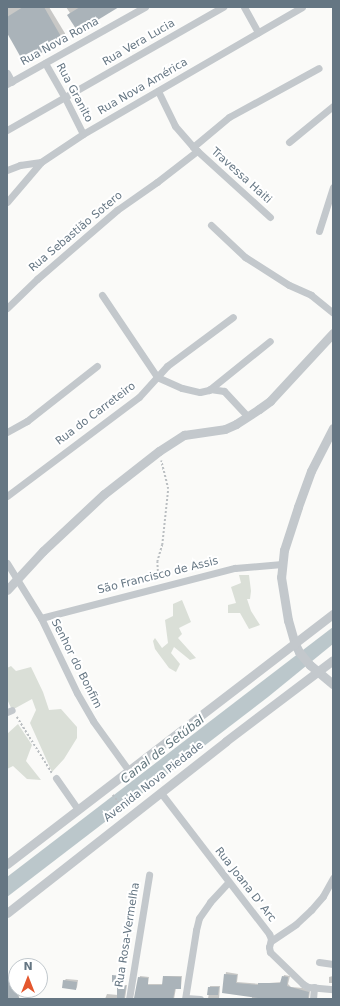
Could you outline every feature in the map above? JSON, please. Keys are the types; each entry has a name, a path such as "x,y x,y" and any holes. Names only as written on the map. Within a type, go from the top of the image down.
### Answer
{"street":[{"name":"Rua Nova Roma","path":"10,83 145,7"},
{"name":"Rua Vera Lucia","path":"7,130 223,7"},
{"path":"244,7 258,32"},
{"name":"Rua Nova América","path":"7,202 41,162 83,134 302,7"},
{"name":"Rua Granito","path":"45,63 83,134"},
{"name":"Rua Sebastião Sotero","path":"7,308 38,278 112,214 157,182 230,117 319,68"},
{"path":"7,73 10,83"},
{"path":"158,90 176,126 195,149"},
{"path":"289,142 333,106"},
{"name":"Travessa Haiti","path":"195,149 270,217"},
{"path":"7,170 15,166 41,162"},
{"path":"319,231 333,187"},
{"path":"211,225 245,257 289,285 310,295 333,313"},
{"path":"102,295 157,377 182,388 198,392 204,392 210,389 270,341"},
{"name":"Rua do Carreteiro","path":"7,496 138,397 170,363 233,317"},
{"path":"7,590 43,551 104,494 159,451 184,435 224,430 248,417 270,401 333,333"},
{"path":"7,432 27,421 97,366"},
{"path":"210,389 224,391 248,417"},
{"path":"333,430 311,471 298,507 282,564 281,577 284,599 297,648 310,665 333,684"},
{"name":"Senhor do Bonfim","path":"7,563 16,580 41,618 77,692 93,721 129,771"},
{"name":"São Francisco de Assis","path":"41,618 159,586 235,568 282,564"},
{"name":"Avenida Nova Piedade","path":"7,864 129,771 297,648 333,614"},
{"name":"Avenida Nova Piedade","path":"7,913 226,741 333,660"},
{"path":"56,778 78,810"},
{"name":"Rua Joana D' Arc","path":"161,793 228,883 269,934 271,941 269,947 270,952 308,987 333,989"},
{"name":"Rua Rosa-Vermelha","path":"129,999 149,875"},
{"path":"271,941 296,924 311,910 323,896 333,878"},
{"path":"200,999 186,998 196,930 199,918 210,902 228,883"},
{"path":"319,962 333,964"},
{"path":"313,999 314,987"}],"path":[{"path":"159,451 168,489 162,545 157,562 159,586"},
{"path":"10,711 56,778"},
{"path":"114,796 124,809"}],"shaded area":[{"path":"239,575 249,575 251,591 250,599 247,599 251,611 260,625 249,629 240,613 228,613 228,605 236,603 231,587 241,583"},
{"path":"182,600 191,622 179,628 182,634 178,638 196,658 190,660 174,647 171,653 180,664 176,672 169,668 155,649 153,641 155,638 162,648 168,643 165,620 173,616 173,604"},
{"path":"333,627 333,644 268,697 7,897 7,877"},
{"path":"11,666 16,671 31,667 43,692 49,710 61,709 77,727 77,738 64,759 52,772 30,723 36,710 32,699 12,710 7,699 7,668"},
{"path":"18,724 32,745 26,761 41,780 27,779 13,766 7,769 7,734"}],"building":[{"path":"23,7 44,7 63,40 24,63 7,33 7,17"},
{"path":"80,7 119,7 78,32 67,15"},
{"path":"224,974 237,975 236,983 258,985 258,983 280,983 282,976 288,977 287,986 309,992 308,999 258,998 222,993"},
{"path":"112,975 122,976 122,983 112,982"},
{"path":"163,976 181,977 181,989 175,989 173,999 134,998 138,977 148,978 148,985 162,985"},
{"path":"7,978 8,998 20,999 7,999"},
{"path":"63,980 77,982 76,990 62,988"},
{"path":"117,986 126,986 124,999 117,999"},
{"path":"208,987 219,987 218,995 207,995"}],"water label":[{"name":"Canal de Setúbal","path":"163,750"}]}
